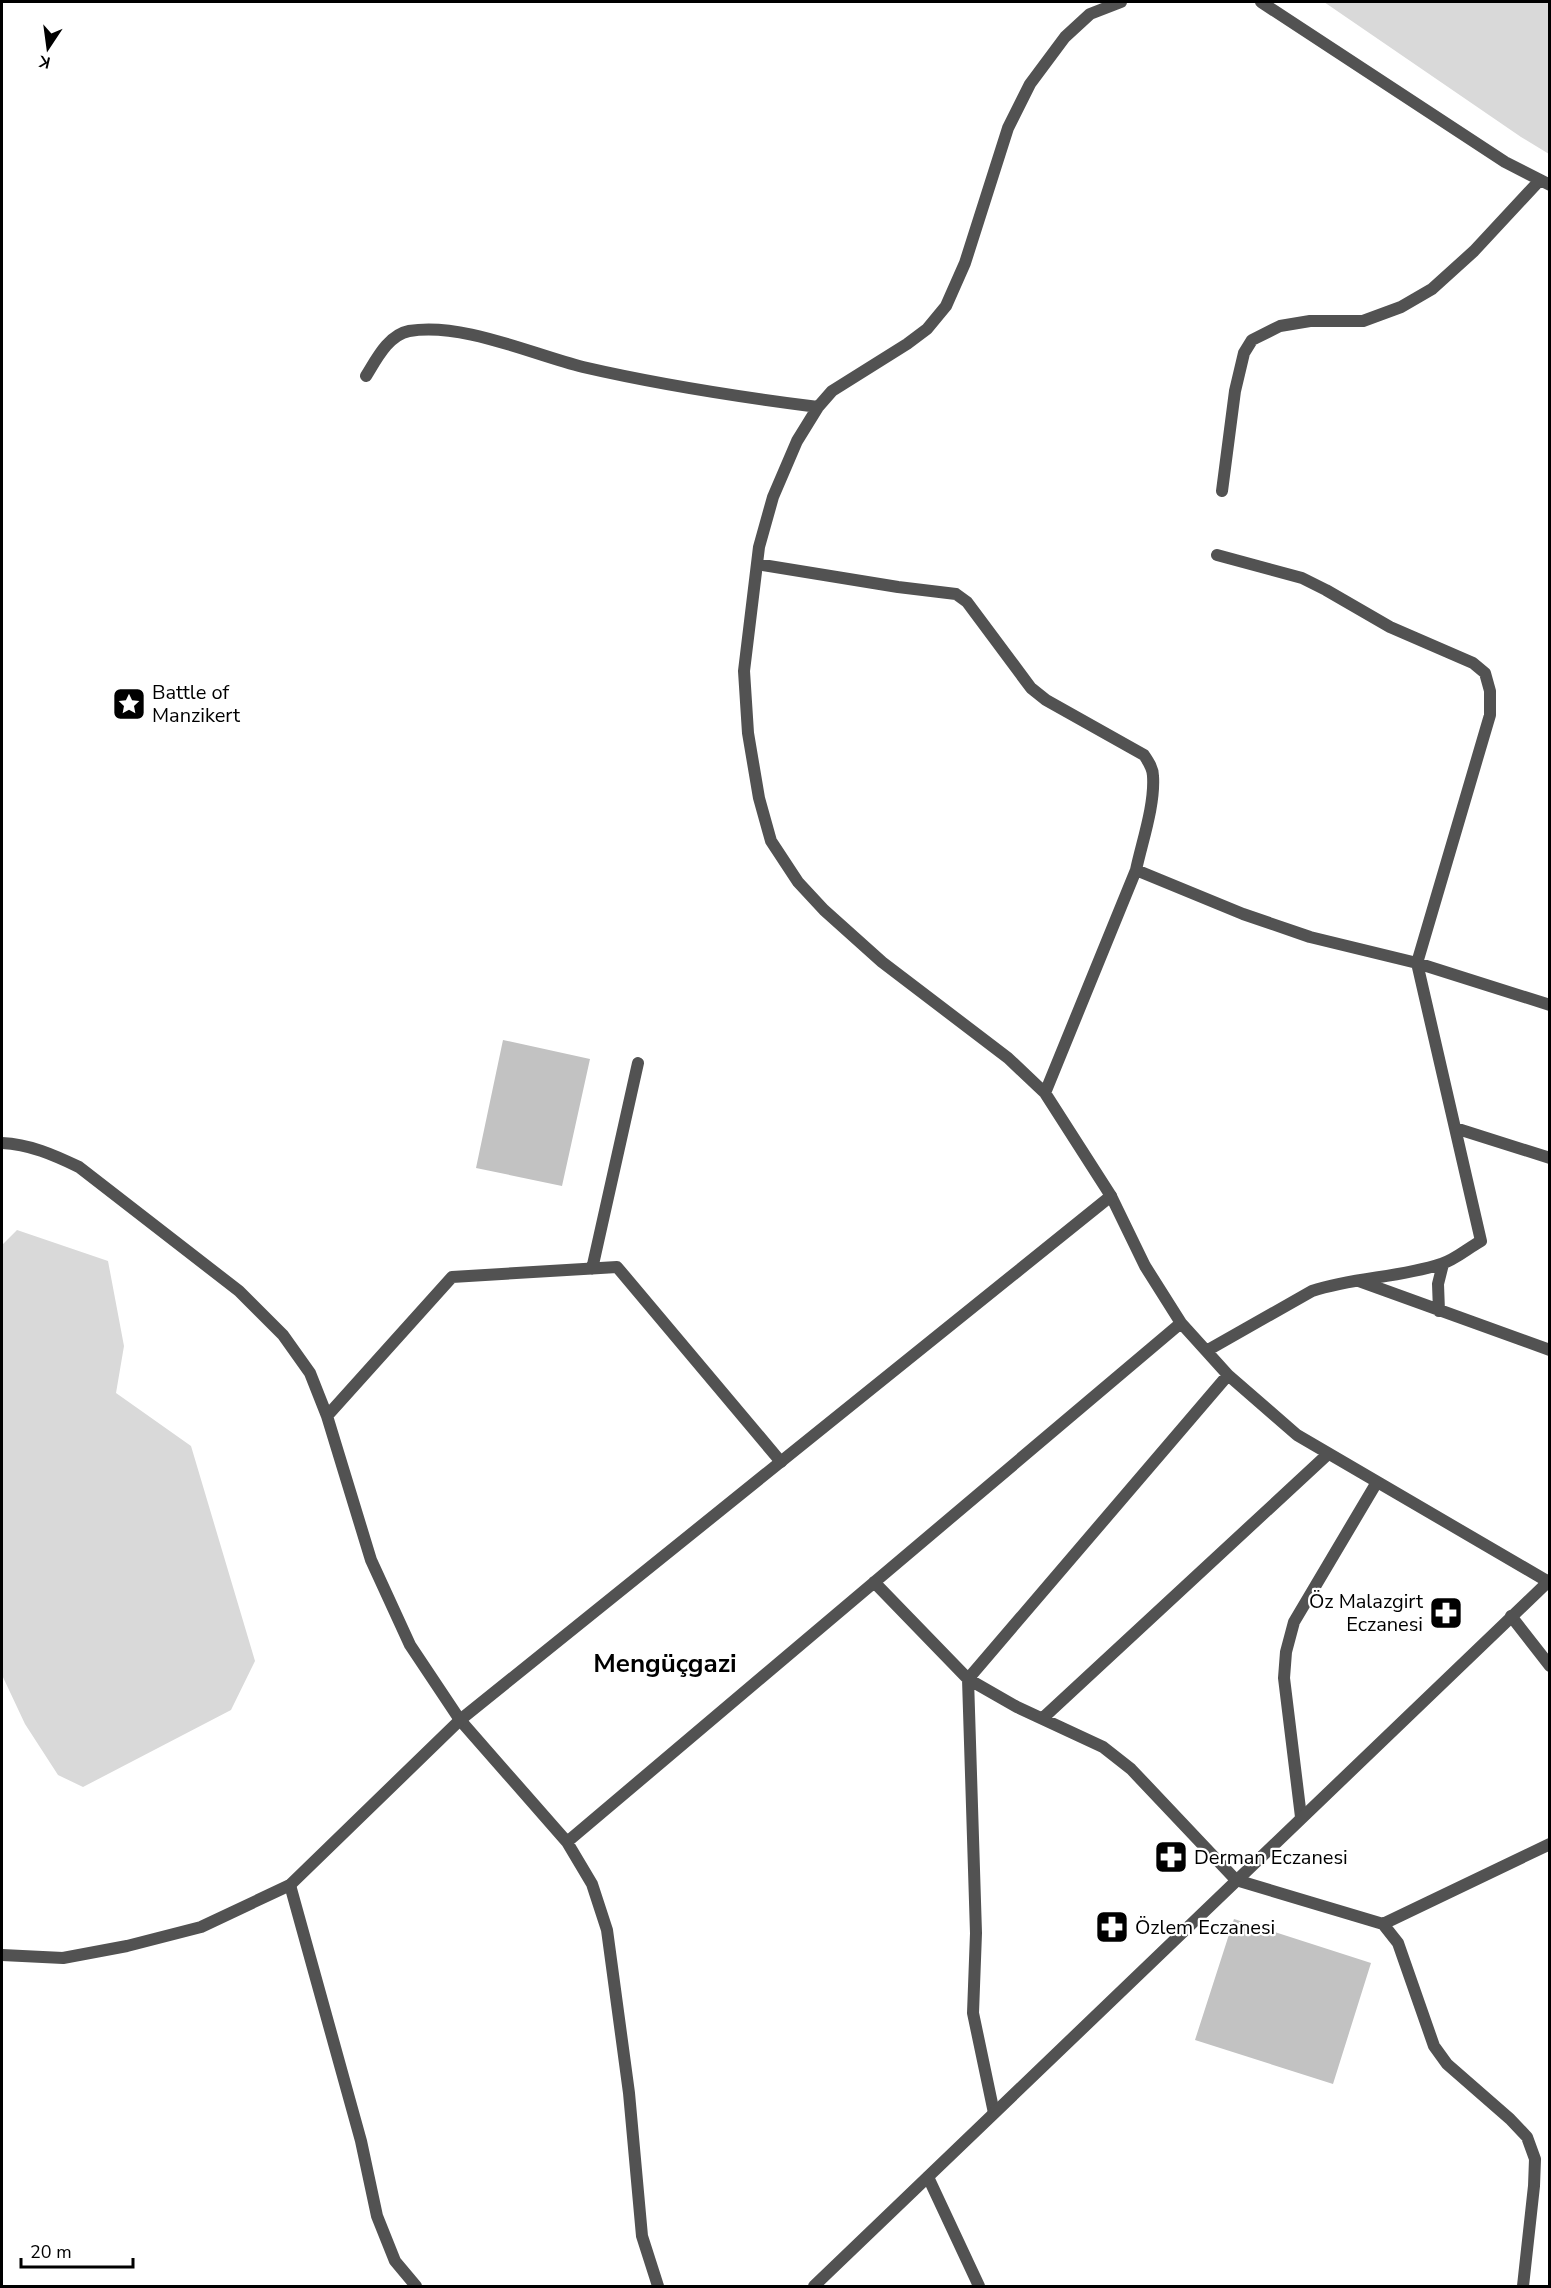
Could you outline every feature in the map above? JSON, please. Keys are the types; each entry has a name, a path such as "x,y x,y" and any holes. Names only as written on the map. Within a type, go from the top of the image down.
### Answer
{"street":[{"path":"814,2286 1548,1581 1297,1435 1228,1375 1208,1350 1181,1323 1145,1266 1111,1196 1045,1093 1008,1058 882,962 824,910 798,882 771,841 759,798 748,733 744,671 759,547 773,497 797,441 818,407 832,391 907,344 927,328 945,306 965,263 1008,128 1030,84 1065,37 1090,14 1121,2"},
{"path":"1222,491 1235,391 1244,353 1252,340 1280,326 1310,321 1363,321 1401,307 1432,289 1545,182 1505,162 1261,2"},
{"path":"366,376 386,346 406,332 433,328 473,335 581,366 673,386 818,407"},
{"path":"1208,1350 1312,1291 1356,1280 1402,1274 1443,1264 1481,1240 1417,963 1490,716 1490,691 1485,673 1473,663 1390,627 1302,578 1217,555"},
{"path":"757,564 956,594 967,602 1031,688 1046,700 1144,755 1150,764 1153,775 1152,796 1136,870 1045,1093"},
{"path":"1136,870 1243,914 1310,937 1417,963 1550,1005"},
{"path":"592,1269 638,1063"},
{"path":"1455,1128 1550,1158"},
{"path":"2,1143 12,1143 49,1153 79,1167 240,1291 284,1335 310,1373 327,1416 371,1560 410,1645 460,1720 567,1842 592,1884 607,1930 628,2093 642,2236 657,2286"},
{"path":"2,1955 63,1958 127,1946 201,1927 290,1885 460,1720 1111,1196"},
{"path":"1439,1311 1438,1284 1443,1264"},
{"path":"327,1416 452,1277 617,1267 781,1462"},
{"path":"1356,1280 1550,1350"},
{"path":"567,1842 1181,1323"},
{"path":"994,2113 973,2013 976,1933 968,1679 1228,1375"},
{"path":"1044,1717 1328,1454"},
{"path":"1301,1817 1284,1678 1286,1652 1294,1622 1377,1482"},
{"path":"874,1582 968,1679 1017,1707 1044,1717 1103,1747 1131,1769 1236,1880 1383,1924 1398,1942 1434,2046 1447,2064 1527,2137 1535,2158 1523,2286"},
{"path":"1511,1616 1550,1666"},
{"path":"1383,1924 1550,1844"},
{"path":"290,1885 361,2141 377,2216 395,2261 416,2286"},
{"path":"928,2177 979,2286"}],"shaded area":[{"path":"1324,2 1549,2 1549,154 1521,137"},
{"path":"17,1230 108,1261 124,1346 116,1393 191,1446 255,1661 231,1710 83,1787 58,1775 25,1724 2,1675 2,1245"}],"building":[{"path":"503,1040 590,1059 562,1186 476,1168"},
{"path":"1234,1919 1371,1963 1333,2084 1195,2040"}],"place":[{"name":"Battle of Manzikert","path":"129,704"},
{"name":"Öz Malazgirt Eczanesi","path":"1446,1613"},
{"name":"Derman Eczanesi","path":"1171,1857"},
{"name":"Özlem Eczanesi","path":"1112,1927"}],"district":[{"name":"Mengüçgazi","path":"665,1663"}]}
